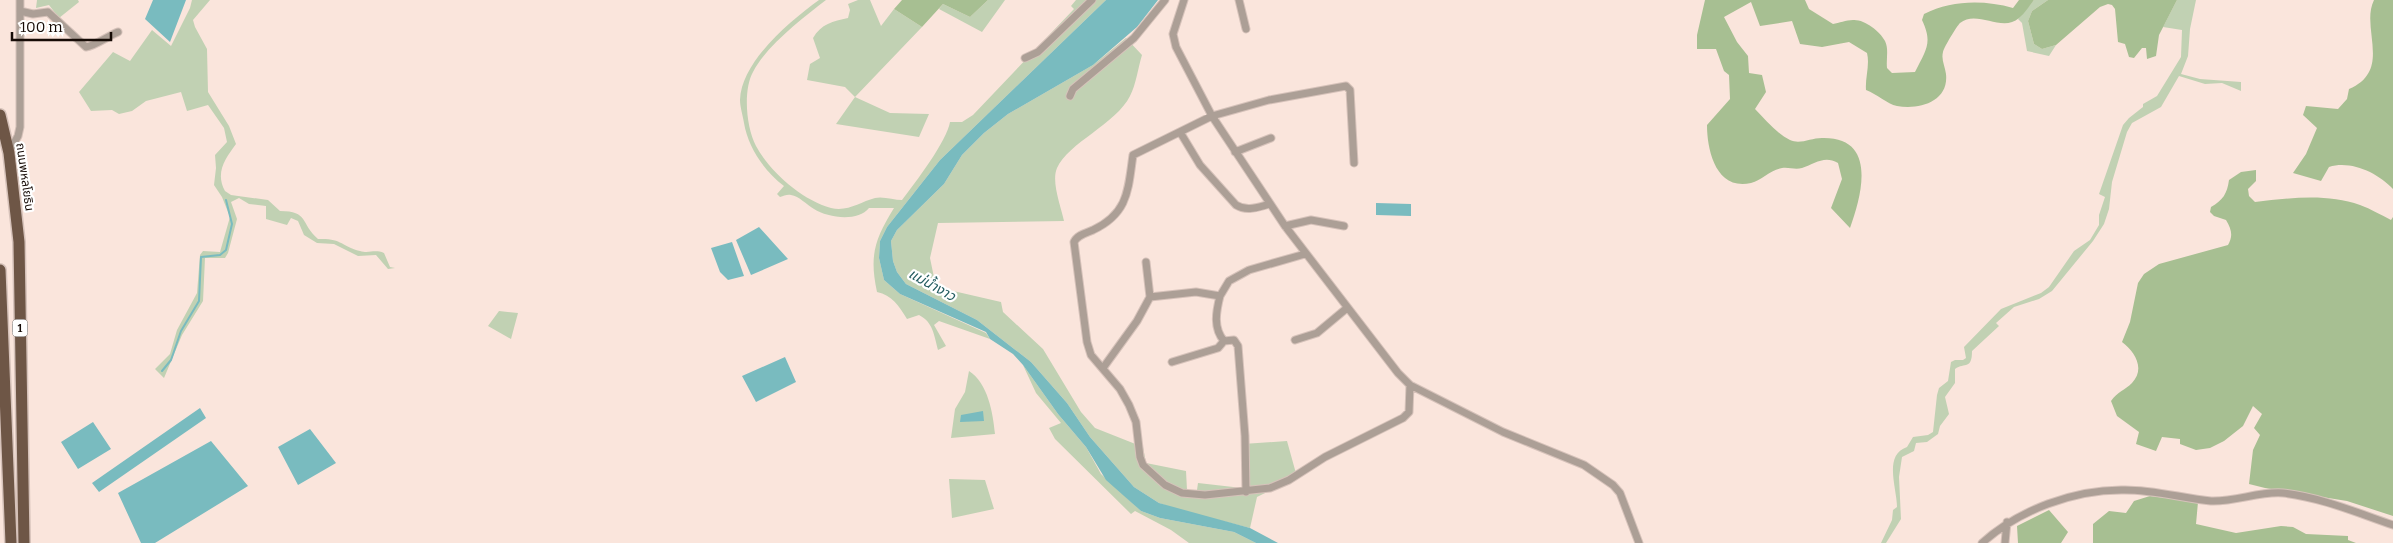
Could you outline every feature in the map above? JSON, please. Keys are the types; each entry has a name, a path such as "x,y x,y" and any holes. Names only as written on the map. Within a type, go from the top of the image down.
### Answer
{"highway":[{"name":"ถนนพหลโยธิน","path":"0,115 9,153 19,242 24,543"},
{"name":"1","path":"0,270 11,543"}],"street":[{"path":"9,153 18,136 20,127 20,0"},
{"path":"1024,58 1038,52 1092,0"},
{"path":"1070,96 1073,89 1134,38 1165,0"},
{"path":"1184,0 1173,34 1176,47 1212,116 1305,254 1410,386 1503,432 1584,465 1614,485 1620,494 1639,543"},
{"path":"1239,0 1246,29"},
{"path":"20,11 33,14 48,12 86,47 92,46 103,38 118,32"},
{"path":"1354,163 1350,90 1346,86 1269,100 1212,116 1133,155 1126,200 1104,225 1081,235 1074,242 1087,342 1091,356 1120,388 1129,405 1136,422 1140,457 1148,470 1165,484 1182,493 1205,495 1246,492 1270,488 1289,480 1325,457 1403,418 1409,412 1410,386"},
{"path":"1180,132 1200,165 1215,184 1236,205 1242,209 1247,209 1270,204"},
{"path":"1235,152 1271,138"},
{"path":"1285,226 1311,220 1344,226"},
{"path":"1224,341 1218,330 1216,315 1220,296 1229,281 1249,270 1305,254"},
{"path":"1103,368 1137,321 1150,297 1146,262"},
{"path":"1150,297 1196,292 1220,296"},
{"path":"1295,340 1317,333 1347,308"},
{"path":"1172,362 1218,348 1224,341 1234,340 1238,346 1245,436 1246,492"},
{"path":"1982,543 2007,522 2062,498 2125,490 2213,501 2282,493 2342,508 2393,525"},
{"path":"2005,543 2007,522"}],"green space":[{"path":"37,0 78,0 79,2 59,18 49,5 36,8"},
{"path":"192,0 210,0 193,20 207,49 208,92 229,126 236,144 228,155 221,172 225,191 231,195 268,200 280,211 296,213 300,216 318,239 337,241 363,252 377,251 384,253 390,267 395,268 388,269 376,255 358,256 334,244 317,243 304,235 298,221 291,218 287,225 266,219 266,206 249,204 239,198 231,202 237,219 228,253 225,258 205,258 203,301 182,335 164,378 155,369 170,354 177,330 197,293 200,255 203,251 220,252 230,217 222,197 214,185 215,155 227,142 224,128 208,105 187,111 181,92 146,101 132,111 119,114 112,110 91,111 79,92 113,52 130,61 152,30 171,46 190,8"},
{"path":"819,0 826,0 776,42 753,72 748,88 748,119 756,146 778,175 809,199 831,208 843,209 878,198 902,200 937,151 950,122 962,122 973,115 1074,9 1071,6 1076,0 1106,0 940,160 887,227 880,241 879,258 884,280 900,294 986,333 990,339 939,321 934,325 946,346 938,350 930,325 924,318 919,315 907,319 891,298 877,292 874,268 875,248 882,229 894,208 869,208 858,215 843,217 820,212 794,196 780,197 777,194 784,186 770,173 753,150 746,132 740,103 742,86 758,57 769,44 795,19"},
{"path":"858,0 870,0 881,26 894,9 922,27 855,97 845,87 807,80 810,64 820,58 813,38 820,29 828,24 848,18 850,10 848,4"},
{"path":"902,0 988,0 970,17 943,4 922,27 894,9"},
{"path":"988,0 1005,0 982,32 939,9 943,4 970,17"},
{"path":"1705,0 1805,0 1809,9 1833,24 1850,20 1862,21 1883,37 1887,51 1887,68 1892,73 1915,72 1928,41 1922,20 1924,14 1935,9 1957,4 1979,3 2013,8 2019,0 2034,0 2019,18 2012,22 2005,23 1974,18 1960,23 1943,52 1946,84 1943,91 1931,102 1914,107 1893,105 1866,90 1867,53 1849,42 1822,47 1800,44 1792,21 1760,26 1751,2 1724,17 1737,42 1748,56 1749,73 1762,75 1766,92 1755,109 1767,122 1790,140 1802,141 1824,138 1841,141 1852,147 1859,158 1861,185 1855,215 1850,228 1831,208 1842,179 1838,163 1824,160 1799,169 1782,168 1755,182 1739,184 1729,181 1716,166 1709,146 1707,125 1730,99 1729,75 1724,71 1716,49 1697,49 1697,35"},
{"path":"2034,0 2048,0 2032,11 2028,21 2034,44 2042,49 2056,45 2049,56 2027,51 2022,23 2018,19"},
{"path":"2048,0 2177,0 2159,35 2156,56 2147,59 2146,48 2142,48 2134,58 2129,57 2125,44 2118,42 2115,9 2112,5 2108,4 2100,7 2056,45 2042,49 2034,44 2028,21 2032,11"},
{"path":"2177,0 2196,0 2190,29 2188,56 2181,74 2200,79 2241,82 2241,91 2222,83 2205,84 2179,76 2161,107 2132,123 2127,132 2112,182 2109,209 2104,224 2093,241 2052,291 2039,299 2014,307 1996,323 1999,326 1972,351 1971,361 1955,369 1955,383 1945,397 1949,414 1940,426 1938,434 1927,442 1916,443 1914,451 1902,457 1899,477 1901,519 1886,543 1881,543 1892,520 1893,510 1897,507 1893,473 1895,457 1907,447 1913,437 1928,435 1933,432 1937,395 1939,388 1948,381 1951,362 1966,358 1964,347 2001,309 2041,293 2049,287 2074,251 2090,240 2099,225 2099,215 2105,197 2099,194 2123,125 2143,107 2143,104 2157,96 2181,57 2182,30 2163,27"},
{"path":"2374,0 2393,0 2393,189 2372,173 2346,165 2329,167 2321,181 2293,173 2306,154 2317,128 2303,115 2306,106 2338,109 2347,99 2349,89 2362,81 2370,71 2373,60 2373,48 2370,23"},
{"path":"1126,38 1142,55 1130,96 1114,116 1071,150 1057,168 1055,180 1064,221 938,223 930,258 936,287 1001,302 1003,312 1043,349 1081,412 1095,428 1143,447 1146,463 1186,471 1187,490 1197,490 1198,483 1242,488 1243,444 1287,441 1297,477 1257,497 1250,528 1159,503 1134,487 1090,437 1067,403 1031,362 977,320 906,284 897,272 893,261 891,241 897,230 944,184 962,155 984,133 1008,114 1093,65"},
{"path":"855,97 890,113 929,114 919,137 836,124"},
{"path":"2256,170 2256,181 2248,189 2249,196 2255,202 2281,199 2334,199 2360,205 2391,220 2393,217 2393,516 2347,501 2249,484 2253,450 2260,435 2254,428 2262,414 2253,406 2243,426 2224,441 2210,448 2196,450 2180,444 2180,439 2162,437 2156,451 2136,444 2139,432 2117,416 2111,401 2132,383 2138,372 2137,360 2131,350 2122,342 2130,322 2138,283 2144,274 2159,264 2228,245 2231,239 2230,227 2226,220 2214,216 2210,212 2211,207 2224,196 2229,180 2241,172"},
{"path":"499,311 518,313 511,339 488,326"},
{"path":"1023,365 1058,414 1086,447 1101,474 1141,511 1160,518 1234,532 1256,543 1189,543 1171,530 1135,511 1131,514 1055,439 1049,428 1061,423 1036,393"},
{"path":"969,371 981,383 985,391 991,408 995,434 951,438 955,409 965,392"},
{"path":"949,479 985,480 994,509 952,518"},
{"path":"2150,496 2198,502 2196,524 2236,533 2281,526 2293,527 2306,534 2348,536 2348,540 2356,543 2093,543 2093,524 2109,511 2126,513 2134,501"},
{"path":"2049,510 2068,532 2061,543 2018,543 2017,526"}],"water":[{"path":"153,0 186,0 170,42 145,19"},
{"path":"1106,0 1158,0 1137,27 1093,65 1008,114 984,133 962,155 944,184 897,230 891,241 893,261 897,272 906,284 977,320 1031,362 1067,403 1090,437 1134,487 1159,503 1250,528 1278,543 1256,543 1234,532 1160,518 1141,511 1106,480 1086,447 1058,414 1013,354 990,339 986,332 900,294 884,280 879,258 880,241 887,227 940,160"},
{"path":"1376,203 1411,204 1411,216 1376,215"},
{"path":"759,227 788,259 751,275 736,240"},
{"path":"732,242 744,276 728,280 720,272 711,248"},
{"path":"785,357 796,382 756,402 742,376"},
{"path":"200,408 206,418 99,492 92,483"},
{"path":"983,411 984,421 960,422 961,415"},
{"path":"93,422 111,449 78,469 61,442"},
{"path":"310,429 336,463 298,485 278,447"},
{"path":"211,441 248,486 155,543 141,543 118,493"}],"waterway":[{"path":"162,371 171,360 181,331 199,301 201,257 220,255 226,250 232,224 226,200"}],"water label":[{"name":"แม่น้ำงาว","path":"932,285"}]}
